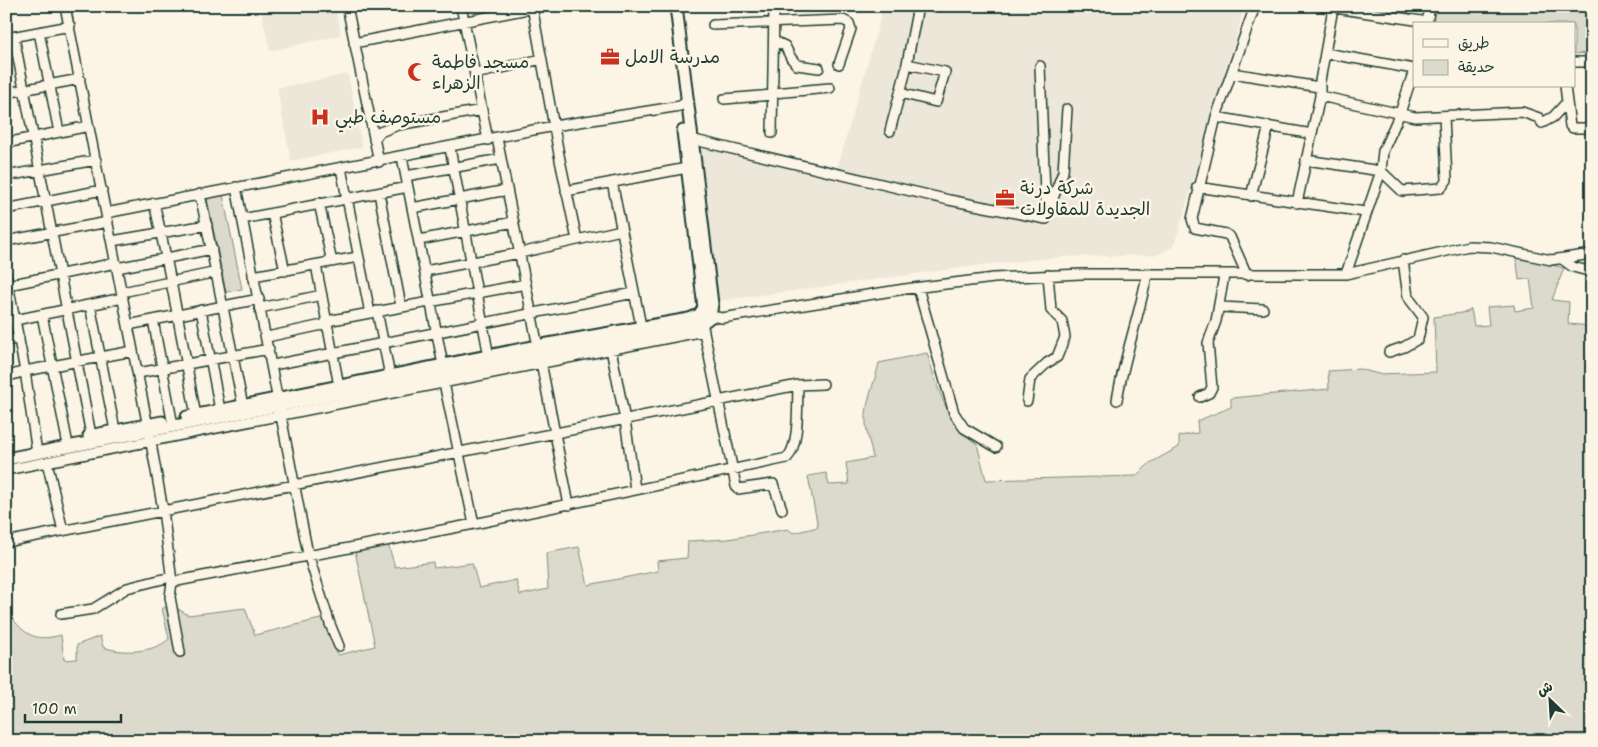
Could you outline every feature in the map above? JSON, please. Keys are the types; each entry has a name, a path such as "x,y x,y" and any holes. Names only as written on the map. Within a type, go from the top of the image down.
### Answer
{"main road":[{"path":"6,452 36,450 149,432 539,355 610,346 703,320 712,304 669,6"},
{"path":"676,6 683,104"},
{"path":"688,138 687,168 704,308 703,320"},
{"path":"6,459 67,440 115,430 149,432 172,420 220,410 243,406 278,407 339,386 489,357 539,355 641,326 688,319 703,320"}],"street":[{"path":"65,6 134,351 163,510 171,579 170,597 180,652"},
{"path":"347,6 379,162"},
{"path":"461,6 488,140"},
{"path":"772,133 774,6"},
{"path":"890,131 907,64 918,6"},
{"path":"1247,275 1230,237 1226,234 1195,228 1192,224 1198,187 1216,117 1254,6"},
{"path":"1322,6 1422,22"},
{"path":"1428,22 1430,6"},
{"path":"354,44 464,23 532,7 566,191 577,240"},
{"path":"1297,203 1312,134 1333,8"},
{"path":"712,25 843,20 849,23 851,29 839,64"},
{"path":"70,26 10,38 34,137 91,435"},
{"path":"39,32 59,132"},
{"path":"774,41 785,46 797,65 819,68"},
{"path":"1325,53 1413,70"},
{"path":"475,74 542,60"},
{"path":"1576,62 1592,62"},
{"path":"900,93 936,102 945,72 907,64"},
{"path":"1040,66 1046,219"},
{"path":"1232,73 1319,91 1399,115 1444,116 1522,112 1539,118 1542,123 1553,117 1566,103"},
{"path":"1346,274 1365,212 1381,171 1383,151 1399,115 1413,73"},
{"path":"6,93 80,80"},
{"path":"724,99 830,88"},
{"path":"1565,88 1571,128 1592,128"},
{"path":"6,241 52,233 154,203 379,162 554,126 683,104"},
{"path":"1046,219 1063,172 1067,108"},
{"path":"374,140 380,132 398,125 482,110"},
{"path":"1306,160 1381,171 1402,191 1440,188 1445,185 1447,180 1444,116"},
{"path":"1216,117 1312,134"},
{"path":"6,143 89,126"},
{"path":"1251,196 1269,126"},
{"path":"497,138 569,505"},
{"path":"688,138 949,200 1046,219"},
{"path":"450,148 484,321 489,357"},
{"path":"402,157 443,366"},
{"path":"406,176 501,159"},
{"path":"6,176 96,160"},
{"path":"341,168 358,257 383,342 390,376"},
{"path":"566,191 687,168"},
{"path":"612,182 641,326"},
{"path":"242,219 408,187"},
{"path":"1198,187 1365,212"},
{"path":"236,188 273,365 278,407 308,554 330,624 339,646"},
{"path":"6,209 102,190"},
{"path":"412,208 508,190"},
{"path":"379,193 401,306"},
{"path":"200,194 243,406"},
{"path":"154,203 172,281 176,315 196,416"},
{"path":"320,204 332,262"},
{"path":"272,213 285,271"},
{"path":"419,240 514,222"},
{"path":"112,241 207,225"},
{"path":"425,271 520,253 621,230"},
{"path":"782,509 773,484 738,489 731,470 703,320 780,311 918,288 994,278 1048,275 1224,276 1346,274 1469,246 1491,247 1551,260 1592,254"},
{"path":"8,284 212,249"},
{"path":"253,276 358,257"},
{"path":"1562,259 1573,267 1592,272"},
{"path":"1389,352 1418,339 1423,326 1423,317 1408,297 1403,260"},
{"path":"316,266 339,386"},
{"path":"16,320 90,305 172,281 217,272"},
{"path":"6,274 10,308 16,320 25,371 36,450"},
{"path":"1027,401 1030,379 1047,363 1058,357 1065,337 1062,321 1051,310 1048,275"},
{"path":"1117,400 1123,368 1137,322 1147,275"},
{"path":"1200,397 1209,393 1212,387 1208,343 1219,307 1224,276"},
{"path":"266,337 430,300 526,284"},
{"path":"918,288 954,413 964,428 996,447"},
{"path":"273,365 484,321 634,293"},
{"path":"128,325 224,306 259,304 322,296"},
{"path":"90,305 115,430"},
{"path":"1219,307 1263,309"},
{"path":"201,310 220,410"},
{"path":"42,315 67,440"},
{"path":"153,320 172,420"},
{"path":"6,340 19,338"},
{"path":"610,346 625,420 635,489"},
{"path":"138,373 269,349"},
{"path":"6,377 25,371 134,351"},
{"path":"278,407 444,383 539,355"},
{"path":"444,383 474,524"},
{"path":"6,542 798,385 823,384"},
{"path":"61,614 93,610 127,588 474,524 787,458 792,453 795,443 798,385"},
{"path":"6,470 48,462 149,432"},
{"path":"48,462 63,531"}],"shaded area":[{"path":"260,6 335,6 341,35 270,51"},
{"path":"884,6 1245,6 1174,246 1156,255 1062,257 989,264 717,301 693,138 836,173"},
{"name":"مستوصف طبي","path":"348,74 362,147 291,161 277,88"}],"green space":[{"path":"1432,6 1592,6 1592,53 1576,54 1576,22 1429,22"},
{"path":"223,195 242,289 226,292 207,198"},
{"path":"1516,255 1564,268 1552,300 1569,302 1568,324 1592,326 1592,741 6,741 6,610 23,630 35,637 43,638 61,635 64,660 77,659 77,645 100,636 103,647 119,651 147,650 163,644 169,639 162,608 175,607 188,615 245,608 255,635 324,618 338,655 375,646 355,551 388,544 395,567 433,562 434,568 472,563 479,588 516,580 520,595 548,589 546,553 579,547 588,585 658,571 657,561 687,558 688,541 728,539 788,529 793,533 818,527 808,476 826,473 829,485 849,484 846,463 873,458 867,432 866,417 868,401 879,363 927,353 939,392 950,415 966,435 977,444 986,480 1136,476 1150,463 1179,447 1179,436 1198,433 1197,421 1231,407 1231,398 1329,389 1328,371 1360,369 1378,374 1436,372 1434,317 1467,312 1471,309 1474,326 1489,325 1487,307 1514,305 1515,311 1534,308 1530,279 1519,280"}],"place":[{"name":"مدرسة الامل","path":"610,57"},
{"name":"مسجد فاطمة الزهراء","path":"417,72"},
{"name":"مستوصف طبي","path":"320,117"},
{"name":"شركة درنة الجديدة للمقاولات","path":"1005,198"}]}
